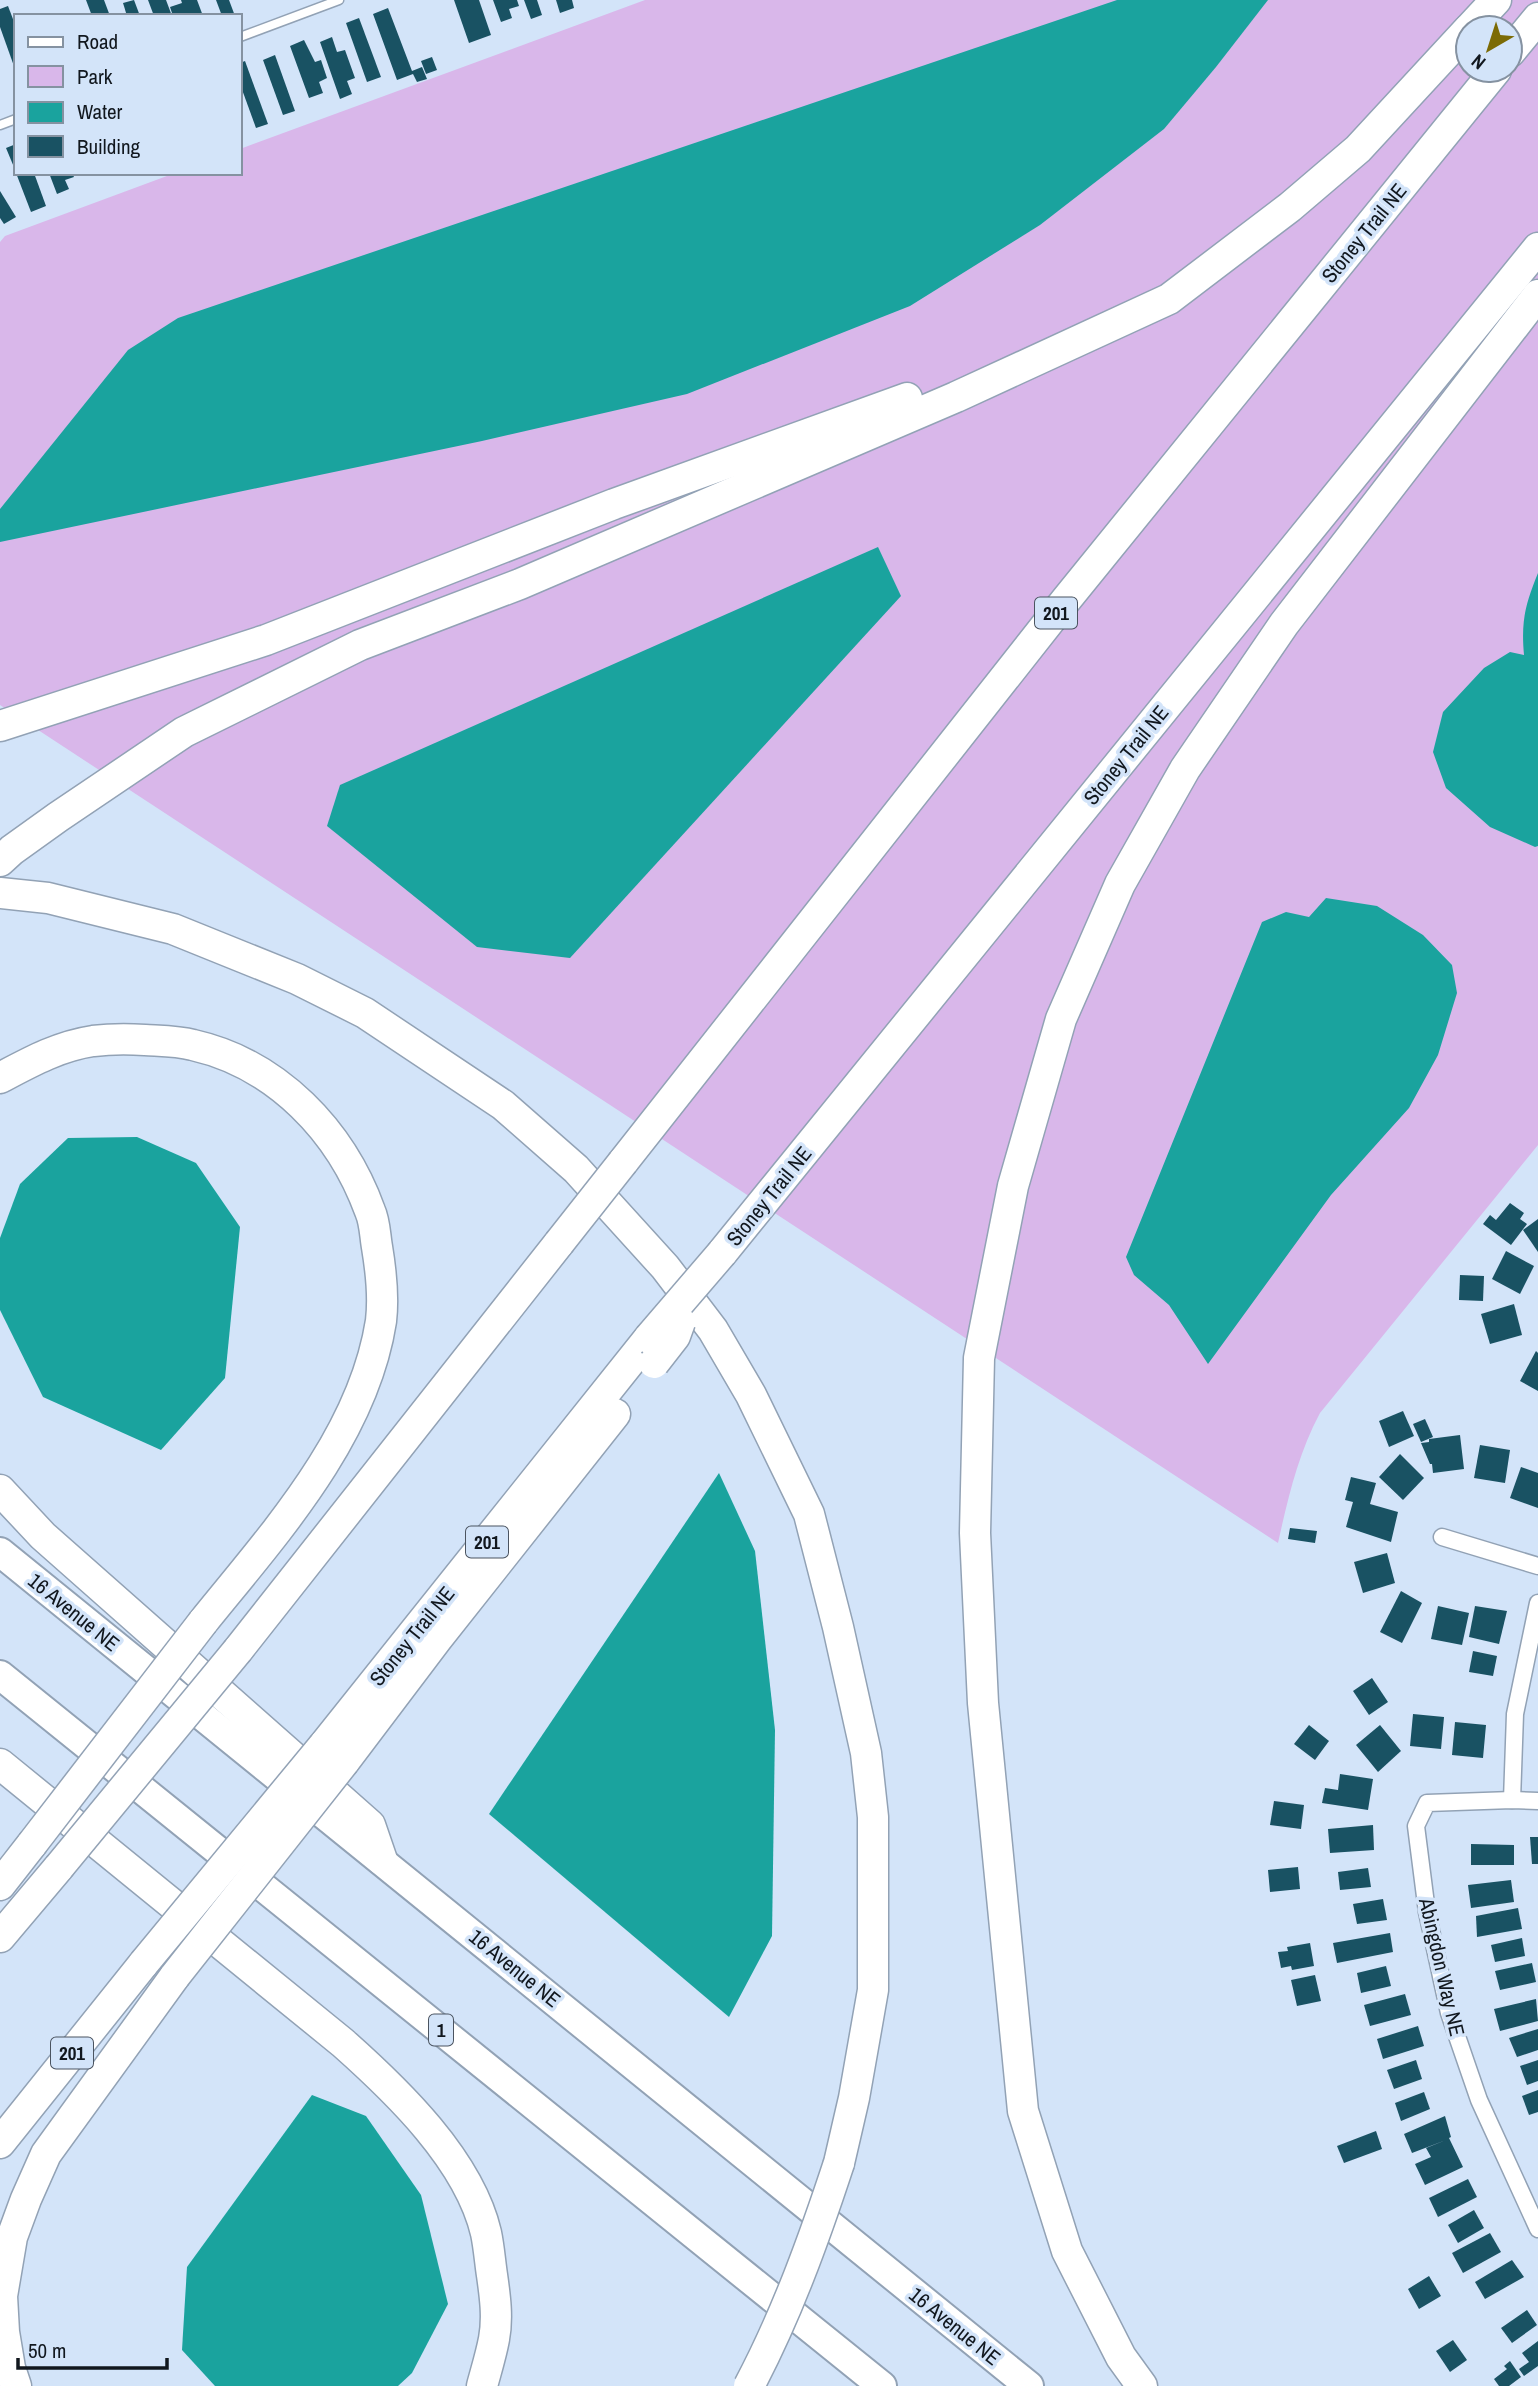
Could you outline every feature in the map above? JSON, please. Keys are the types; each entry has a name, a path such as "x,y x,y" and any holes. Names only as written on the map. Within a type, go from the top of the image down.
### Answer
{"highway":[{"path":"1483,14 1496,0"},
{"path":"1524,35 1538,18"},
{"path":"6,855 184,732 360,645 520,584 956,397 1169,299 1290,207 1358,149 1454,45"},
{"name":"Stoney Trail NE","path":"0,1937 238,1650 1066,600 1485,84"},
{"name":"Stoney Trail NE","path":"0,2143 144,1963 334,1753 651,1350 675,1336 692,1289 1538,248"},
{"path":"1142,2386 1121,2357 1067,2250 1023,2111 983,1703 975,1533 979,1358 1013,1186 1061,1019 1120,884 1185,769 1284,624 1538,295"},
{"path":"0,726 266,640 614,504 918,394 956,397"},
{"path":"0,893 48,898 173,929 296,979 365,1013 503,1105 576,1170 665,1267 713,1330 751,1395 809,1514 833,1603 866,1753 873,1817 873,1990 839,2162 813,2244 750,2386"},
{"path":"0,1078 46,1054 69,1046 120,1039 191,1044 260,1071 287,1090 321,1125 343,1153 371,1213 382,1277 381,1319 361,1392 318,1472 297,1503 0,1885"},
{"path":"0,1490 43,1536 370,1825 382,1860"},
{"name":"16 Avenue NE","path":"0,1552 1029,2386"},
{"name":"1","path":"0,1675 882,2386"},
{"path":"16,2386 4,2332 2,2296 12,2237 46,2154 334,1753"},
{"path":"0,1764 334,2035 382,2078 423,2122 452,2161 472,2196 486,2231 496,2302 494,2337 482,2386"}],"street":[{"path":"1442,1537 1538,1566"},
{"path":"1512,1800 1515,1714 1538,1603"},
{"name":"Abingdon Way NE","path":"1538,1801 1427,1803 1416,1825 1427,1912 1449,2012 1479,2100 1538,2230"}],"lane":[{"path":"242,36 335,1"}],"green space":[{"path":"645,0 1538,0 1538,1145 1320,1413 1300,1460 1278,1543 0,705 0,242 5,236 170,175 242,175 242,148"}],"water":[{"path":"1117,0 1268,0 1164,129 1040,225 910,306 687,394 482,441 0,542 0,509 128,350 178,318"},
{"path":"878,547 901,596 570,958 477,947 327,826 340,785"},
{"path":"1538,573 1538,846 1535,847 1490,827 1446,788 1433,752 1443,712 1484,668 1510,652 1524,655 1525,613"},
{"path":"1326,898 1377,906 1423,935 1452,965 1457,993 1438,1055 1409,1108 1331,1195 1208,1364 1169,1305 1134,1275 1126,1257 1262,922 1286,912 1309,917"},
{"path":"137,1137 196,1163 240,1227 225,1378 161,1450 43,1397 0,1310 0,1238 20,1184 68,1138"},
{"path":"719,1473 755,1551 775,1730 772,1936 729,2017 489,1814"},
{"path":"312,2095 366,2116 421,2195 448,2304 412,2373 398,2386 215,2386 182,2350 187,2267"}],"building":[{"path":"86,0 104,0 109,14 91,14"},
{"path":"134,0 139,14 126,14 123,3"},
{"path":"148,0 166,0 171,14 153,14"},
{"path":"181,0 197,0 202,14 172,14 170,7 182,3"},
{"path":"216,0 229,0 234,14 221,14"},
{"path":"454,0 479,0 491,35 469,43"},
{"path":"493,0 517,0 519,6 509,9 512,18 501,22"},
{"path":"524,0 537,0 542,15 531,19"},
{"path":"556,0 572,0 574,8 560,13"},
{"path":"8,6 14,22 14,66 0,27 0,9"},
{"path":"388,8 412,71 422,67 427,79 417,82 413,74 397,80 373,14"},
{"path":"359,18 381,77 367,82 346,23"},
{"path":"332,37 337,52 345,50 355,78 347,81 352,94 340,99 320,42"},
{"path":"304,40 315,62 321,60 327,78 319,82 323,93 309,98 290,46"},
{"path":"275,55 295,111 283,115 263,60"},
{"path":"432,57 437,70 426,74 421,61"},
{"path":"245,61 268,124 256,128 242,90 242,62"},
{"path":"14,145 14,167 6,148"},
{"path":"17,175 35,175 46,206 31,212"},
{"path":"50,175 73,175 74,177 65,180 69,189 57,194"},
{"path":"0,191 16,217 4,224 0,218"},
{"path":"1510,1203 1524,1213 1520,1219 1527,1224 1511,1245 1483,1224 1490,1215 1496,1220"},
{"path":"1538,1219 1538,1252 1523,1230"},
{"path":"1506,1251 1534,1266 1520,1294 1492,1279"},
{"path":"1460,1275 1484,1276 1483,1301 1459,1300"},
{"path":"1514,1304 1522,1335 1490,1344 1481,1314"},
{"path":"1536,1351 1538,1353 1538,1391 1520,1381"},
{"path":"1403,1411 1414,1436 1389,1447 1379,1421"},
{"path":"1425,1419 1433,1437 1421,1442 1413,1424"},
{"path":"1460,1435 1464,1469 1433,1473 1432,1464 1421,1443 1429,1442 1429,1439"},
{"path":"1480,1445 1510,1450 1505,1483 1474,1478"},
{"path":"1400,1454 1424,1478 1403,1500 1379,1477"},
{"path":"1521,1467 1538,1473 1538,1508 1510,1498"},
{"path":"1351,1477 1376,1483 1370,1504 1398,1512 1391,1542 1346,1527 1353,1502 1345,1500"},
{"path":"1290,1528 1317,1531 1315,1543 1288,1539"},
{"path":"1387,1553 1395,1583 1363,1593 1354,1562"},
{"path":"1401,1591 1422,1603 1402,1643 1380,1632"},
{"path":"1438,1606 1469,1613 1462,1645 1431,1639"},
{"path":"1475,1606 1507,1611 1499,1644 1469,1637"},
{"path":"1473,1651 1497,1656 1493,1676 1469,1672"},
{"path":"1372,1678 1388,1702 1369,1715 1353,1691"},
{"path":"1413,1714 1444,1717 1441,1749 1410,1746"},
{"path":"1455,1722 1486,1725 1483,1758 1452,1755"},
{"path":"1309,1725 1329,1741 1315,1760 1294,1744"},
{"path":"1380,1725 1401,1751 1378,1772 1356,1745"},
{"path":"1340,1774 1373,1779 1368,1810 1322,1803 1325,1788 1338,1790"},
{"path":"1274,1801 1304,1805 1301,1829 1270,1825"},
{"path":"1373,1825 1374,1850 1330,1853 1328,1829"},
{"path":"1530,1837 1538,1837 1538,1864 1532,1864"},
{"path":"1471,1844 1514,1845 1514,1865 1471,1865"},
{"path":"1298,1867 1300,1889 1270,1892 1268,1870"},
{"path":"1368,1868 1371,1887 1340,1890 1338,1872"},
{"path":"1511,1880 1514,1902 1471,1908 1468,1885"},
{"path":"1383,1899 1387,1920 1357,1924 1353,1904"},
{"path":"1518,1908 1522,1929 1477,1937 1476,1916"},
{"path":"1390,1933 1393,1952 1337,1963 1333,1943"},
{"path":"1522,1938 1525,1956 1495,1962 1491,1945"},
{"path":"1310,1943 1314,1966 1292,1970 1291,1966 1281,1968 1278,1952 1288,1951 1287,1947"},
{"path":"1532,1963 1536,1982 1500,1990 1495,1971"},
{"path":"1386,1966 1391,1986 1361,1993 1357,1973"},
{"path":"1315,1975 1321,2001 1297,2006 1291,1980"},
{"path":"1405,1994 1411,2015 1370,2026 1364,2005"},
{"path":"1536,1999 1538,2021 1500,2031 1494,2009"},
{"path":"1418,2026 1424,2046 1383,2059 1377,2039"},
{"path":"1538,2029 1538,2050 1517,2057 1509,2038"},
{"path":"1416,2060 1422,2079 1394,2089 1387,2070"},
{"path":"1538,2060 1538,2081 1527,2085 1520,2066"},
{"path":"1538,2090 1538,2112 1529,2115 1522,2096"},
{"path":"1424,2092 1430,2109 1401,2121 1395,2103"},
{"path":"1445,2116 1451,2137 1449,2138 1463,2167 1425,2185 1415,2164 1431,2157 1426,2148 1446,2140 1412,2153 1404,2134"},
{"path":"1376,2131 1382,2149 1344,2163 1337,2146"},
{"path":"1468,2179 1477,2197 1438,2217 1429,2198"},
{"path":"1474,2210 1484,2228 1458,2243 1448,2225"},
{"path":"1490,2233 1501,2252 1463,2273 1452,2253"},
{"path":"1512,2260 1524,2277 1485,2299 1475,2282"},
{"path":"1429,2276 1441,2296 1419,2309 1408,2289"},
{"path":"1527,2310 1537,2325 1512,2343 1501,2328"},
{"path":"1453,2340 1467,2360 1450,2372 1436,2351"},
{"path":"1538,2341 1538,2366 1524,2376 1519,2369 1529,2362 1522,2353"},
{"path":"1510,2361 1521,2377 1509,2386 1499,2386 1494,2379 1507,2369 1504,2366"}]}
